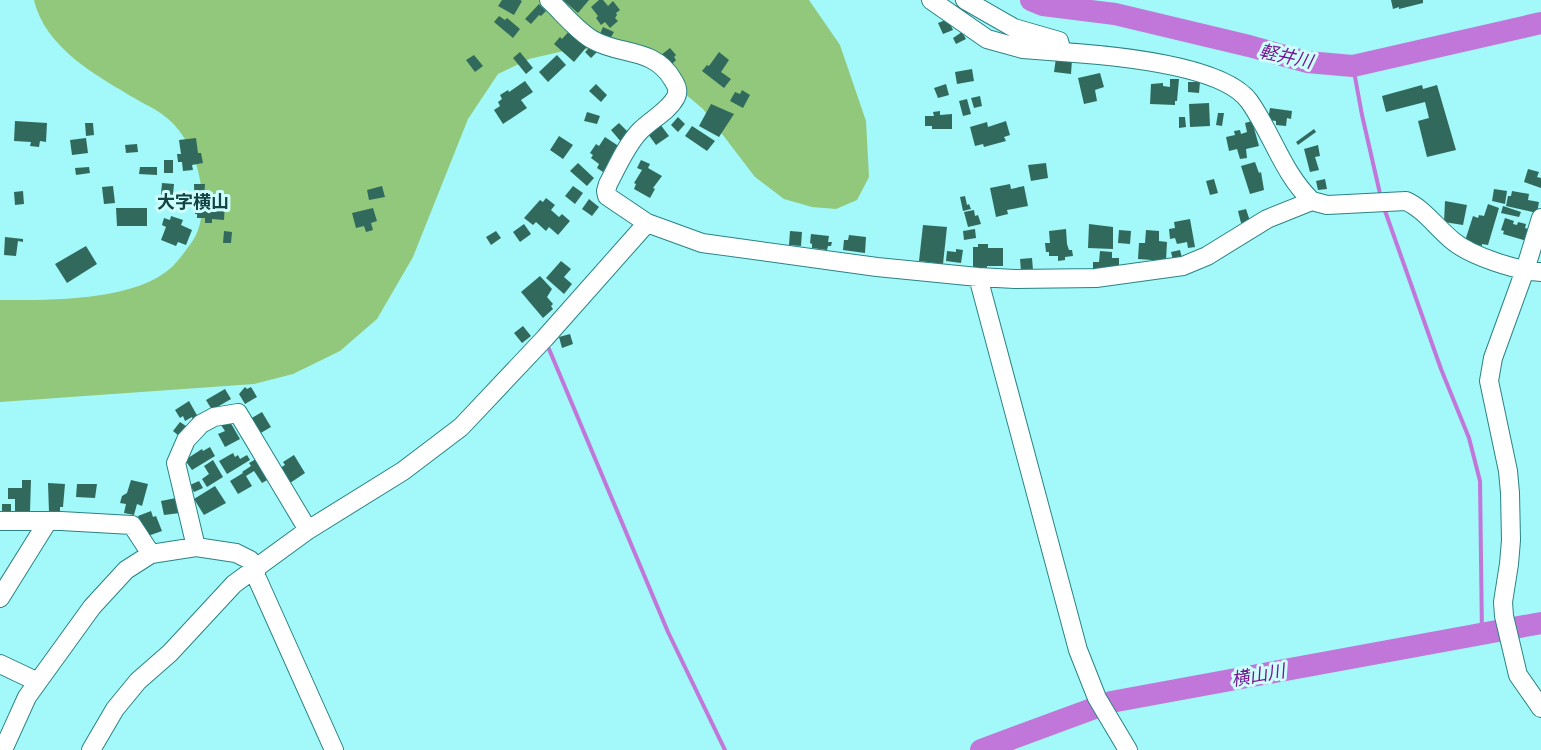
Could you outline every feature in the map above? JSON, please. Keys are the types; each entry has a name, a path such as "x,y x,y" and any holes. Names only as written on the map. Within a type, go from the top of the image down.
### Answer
{"street":[{"path":"549,0 589,38 634,52 667,70 677,86 677,95 672,104 633,139 606,191 607,196 647,223 702,243 978,278 1096,278 1183,266 1207,256 1267,219 1312,201 1337,205 1406,201 1455,243 1477,254 1533,271"},
{"path":"931,0 987,39 1023,49 1114,55 1179,67 1232,86 1249,102 1284,165 1312,201"},
{"path":"965,0 1014,28 1059,41 1062,52"},
{"path":"1541,218 1533,271 1489,370 1491,397 1508,471 1510,493 1511,540 1503,602 1504,616 1518,675 1541,708"},
{"path":"91,750 115,709 138,681 170,653 234,584 308,530 404,471 461,427 545,338 647,223"},
{"path":"978,278 1078,650 1097,698 1128,750"},
{"path":"196,547 176,463 186,440 201,424 214,417 238,413 308,530"},
{"path":"0,521 132,525 151,554"},
{"path":"0,598 48,521"},
{"path":"3,750 27,697 92,607 126,570 151,554 196,547 236,553 250,560 256,567 256,576 334,750"},
{"path":"0,664 38,682"}],"green space":[{"path":"34,0 809,0 840,45 866,121 869,177 857,200 836,209 812,207 784,199 755,177 703,109 671,82 647,67 597,49 568,50 529,59 498,74 468,119 413,257 377,319 340,351 293,374 254,384 0,402 0,300 90,297 136,287 156,278 174,265 193,240 199,228 201,215 202,195 196,163 175,125 160,112 105,81 74,59 49,32"}],"building":[{"path":"502,0 522,1 514,15 498,6"},
{"path":"563,0 589,0 578,13"},
{"path":"599,0 603,0 608,6 613,1 620,10 616,13 615,18 618,21 610,28 605,22 601,25 591,7"},
{"path":"1391,0 1423,0 1423,3 1393,9"},
{"path":"539,4 546,11 531,24 525,19"},
{"path":"499,16 505,20 507,18 520,29 513,38 494,22"},
{"path":"948,19 953,30 943,34 938,23"},
{"path":"603,27 614,32 610,39 600,34"},
{"path":"572,28 590,43 574,62 554,44"},
{"path":"962,32 966,39 956,44 953,38"},
{"path":"591,46 597,52 591,58 585,52"},
{"path":"670,48 676,55 674,57 676,60 670,66 661,55"},
{"path":"520,52 533,68 526,74 513,58"},
{"path":"719,52 729,60 721,72 731,79 724,88 702,71 707,65 709,66"},
{"path":"474,55 483,66 475,72 466,60"},
{"path":"557,55 566,65 548,82 539,72"},
{"path":"1056,58 1072,60 1071,74 1054,72"},
{"path":"972,69 974,81 957,84 955,72"},
{"path":"1100,73 1104,87 1095,90 1097,101 1084,104 1078,78"},
{"path":"1170,79 1179,79 1175,105 1150,104 1151,84 1163,83 1163,86 1170,87"},
{"path":"525,81 533,92 521,100 527,108 503,124 494,110 500,106 498,102 502,99 500,95"},
{"path":"1188,82 1200,82 1199,93 1188,92"},
{"path":"596,84 607,95 601,102 589,91"},
{"path":"946,84 949,95 938,98 934,88"},
{"path":"1422,85 1423,89 1437,85 1456,150 1427,157 1418,121 1429,118 1425,102 1386,112 1382,96"},
{"path":"742,90 750,95 743,108 730,101 735,92 740,94"},
{"path":"980,96 982,106 974,108 971,98"},
{"path":"967,99 971,114 963,116 959,101"},
{"path":"1209,103 1210,126 1190,127 1189,104"},
{"path":"711,104 734,114 719,137 699,126"},
{"path":"1270,108 1292,111 1291,119 1287,118 1286,126 1276,125 1276,121 1268,120"},
{"path":"940,111 940,115 952,114 952,129 932,129 932,126 925,126 925,116 934,116 933,112"},
{"path":"587,112 600,116 597,124 584,121"},
{"path":"1218,113 1224,113 1222,126 1216,125"},
{"path":"678,117 685,124 678,132 671,125"},
{"path":"1179,117 1185,117 1186,127 1179,128"},
{"path":"15,121 47,123 46,142 40,141 39,147 30,146 31,142 14,141"},
{"path":"638,121 642,125 622,143 611,130 619,123 627,131"},
{"path":"1006,121 1010,135 1004,137 1006,141 984,147 983,144 975,146 970,127 987,122 988,127"},
{"path":"1252,121 1259,146 1246,149 1247,158 1240,159 1237,149 1229,151 1226,137 1235,135 1234,131 1240,130 1241,134 1247,132 1245,123"},
{"path":"85,123 93,123 94,135 86,136"},
{"path":"660,124 669,136 656,145 648,134"},
{"path":"692,126 715,141 707,151 685,136"},
{"path":"1314,129 1316,132 1298,145 1296,142"},
{"path":"559,136 573,145 563,159 550,150"},
{"path":"605,137 620,147 603,172 597,168 599,164 591,158 593,155 590,153"},
{"path":"86,138 88,153 72,155 70,140"},
{"path":"196,138 198,153 201,153 203,163 192,165 193,170 183,171 182,162 178,162 177,154 181,154 179,140"},
{"path":"137,144 138,152 126,153 125,145"},
{"path":"1318,145 1320,156 1315,157 1319,170 1310,172 1304,149"},
{"path":"164,160 173,160 173,173 164,173"},
{"path":"641,160 650,164 648,168 662,176 653,188 655,189 650,198 634,189 636,184 634,183 642,170 637,168"},
{"path":"1255,162 1259,173 1261,172 1264,190 1250,194 1241,166"},
{"path":"578,163 594,178 587,186 570,171"},
{"path":"1046,163 1048,178 1031,181 1028,165"},
{"path":"89,167 90,173 76,175 75,168"},
{"path":"140,167 157,167 157,175 139,174"},
{"path":"1528,169 1539,172 1537,177 1541,178 1541,188 1524,182"},
{"path":"1214,179 1218,193 1210,195 1206,181"},
{"path":"1325,179 1327,189 1318,190 1316,181"},
{"path":"162,183 174,184 172,205 160,205"},
{"path":"194,184 205,184 204,200 225,202 224,220 212,219 212,223 205,223 205,218 197,218"},
{"path":"1010,184 1011,189 1024,186 1028,206 1007,210 1008,214 996,217 990,188"},
{"path":"113,186 115,203 104,204 102,187"},
{"path":"382,186 385,197 369,200 367,190"},
{"path":"573,186 583,193 575,204 565,196"},
{"path":"1494,189 1507,191 1505,204 1492,201"},
{"path":"23,191 24,204 15,205 14,192"},
{"path":"1512,191 1529,194 1528,200 1539,202 1537,213 1506,206 1508,196 1511,196"},
{"path":"965,196 967,205 969,204 971,209 963,211 960,197"},
{"path":"546,198 555,205 551,210 559,217 562,214 570,221 558,235 549,227 546,231 536,222 533,225 524,218 540,200 543,202"},
{"path":"589,199 599,207 592,216 582,209"},
{"path":"1445,201 1467,205 1463,225 1444,222"},
{"path":"1488,204 1499,208 1488,245 1482,244 1482,246 1465,241 1473,216 1478,218 1479,215 1484,216"},
{"path":"1503,206 1521,212 1519,217 1501,213"},
{"path":"116,208 147,208 147,226 117,226"},
{"path":"373,208 377,221 371,223 373,230 366,232 364,226 356,228 352,213"},
{"path":"1246,209 1250,221 1241,223 1238,211"},
{"path":"974,210 981,224 968,227 964,212"},
{"path":"171,216 183,220 181,225 192,230 186,245 178,242 176,246 161,240 166,227 162,225 164,218 170,220"},
{"path":"1505,218 1514,221 1513,224 1517,225 1518,222 1526,224 1525,228 1531,230 1527,241 1503,234 1504,231 1501,230"},
{"path":"1190,219 1195,247 1188,248 1187,242 1177,244 1175,238 1170,239 1169,229 1175,228 1174,222"},
{"path":"524,224 531,234 520,242 513,232"},
{"path":"1089,224 1113,227 1113,249 1088,248"},
{"path":"923,225 947,227 943,264 919,261"},
{"path":"975,229 976,238 964,240 963,231"},
{"path":"1066,229 1067,244 1073,256 1058,261 1058,256 1049,256 1049,252 1046,252 1045,243 1050,243 1049,231"},
{"path":"1119,230 1131,231 1130,244 1118,243"},
{"path":"1146,230 1159,231 1159,241 1167,242 1166,261 1138,259 1139,243 1145,243"},
{"path":"224,231 232,232 231,243 223,243"},
{"path":"496,231 501,238 491,245 486,237"},
{"path":"790,231 802,232 801,246 789,245"},
{"path":"811,234 829,236 828,242 832,242 831,246 828,246 827,250 812,248"},
{"path":"849,235 866,237 865,253 843,250 844,240 848,240"},
{"path":"5,237 23,239 23,242 18,241 16,256 4,255"},
{"path":"978,244 988,244 988,248 1003,248 1003,266 987,266 987,269 973,267 973,247 978,247"},
{"path":"86,246 97,264 67,283 55,264"},
{"path":"956,249 963,250 961,263 946,261 947,251 956,252"},
{"path":"1180,250 1182,258 1173,260 1171,252"},
{"path":"1100,251 1112,252 1112,258 1119,258 1119,268 1093,269 1093,262 1099,262"},
{"path":"1032,258 1033,270 1021,271 1020,259"},
{"path":"561,261 571,269 564,277 572,284 564,294 546,278"},
{"path":"540,276 552,289 547,297 553,304 551,306 553,309 543,318 521,292"},
{"path":"523,326 531,336 522,343 514,333"},
{"path":"570,334 573,344 562,348 559,337"},
{"path":"245,387 247,389 251,387 257,397 245,404 239,394"},
{"path":"225,389 231,399 212,410 206,400"},
{"path":"189,401 198,417 185,421 183,416 180,418 175,410"},
{"path":"262,412 271,427 259,434 250,419"},
{"path":"229,420 240,439 225,447 218,434 225,431 221,425"},
{"path":"180,422 186,426 179,436 173,431"},
{"path":"210,447 215,456 192,470 185,460 202,449 203,451"},
{"path":"233,453 240,459 247,455 250,460 227,474 219,461"},
{"path":"294,455 305,473 290,483 280,468 285,465 283,462"},
{"path":"256,459 269,479 262,483 254,471 246,476 252,486 238,494 230,481 243,473 251,466 249,463"},
{"path":"213,460 223,477 207,487 202,479 209,474 204,466"},
{"path":"22,480 31,480 30,511 15,511 15,499 8,499 8,488 22,488"},
{"path":"131,480 148,484 142,506 137,504 134,515 124,513 126,504 120,503 122,496 127,493"},
{"path":"199,481 203,488 194,492 190,485"},
{"path":"48,483 65,484 63,507 60,507 60,513 49,512"},
{"path":"77,484 97,484 95,498 76,497"},
{"path":"215,486 226,503 204,515 194,499"},
{"path":"176,498 180,513 164,515 161,501"},
{"path":"2,504 11,504 11,512 2,512"},
{"path":"151,511 153,517 156,516 162,531 145,537 138,516"}],"waterway":[{"name":"軽井川","path":"1031,0 1043,5 1115,14 1307,62 1353,66 1541,23"},
{"path":"1353,66 1381,198"},
{"path":"1384,208 1441,369 1469,438 1480,481 1482,635"},
{"path":"549,349 668,632 725,750"},
{"name":"横山川","path":"981,750 1111,702 1541,623"}],"district":[{"name":"大字横山","path":"193,201"}]}
